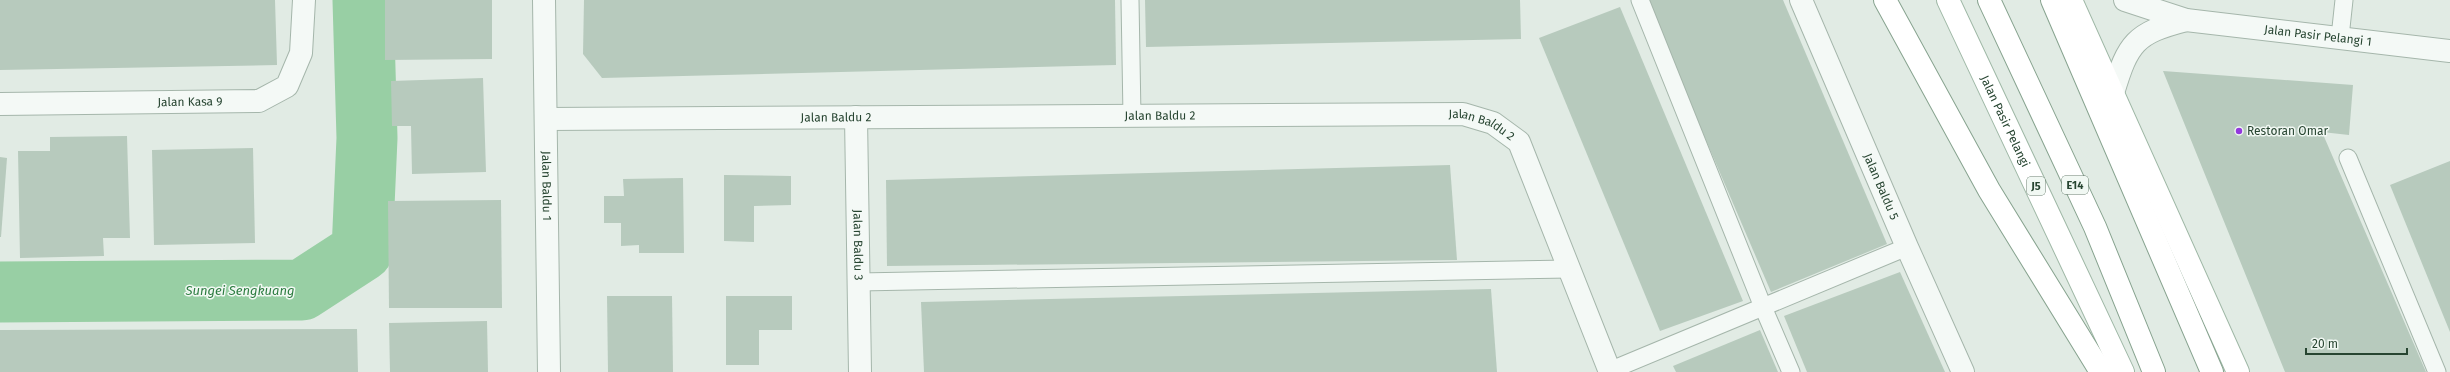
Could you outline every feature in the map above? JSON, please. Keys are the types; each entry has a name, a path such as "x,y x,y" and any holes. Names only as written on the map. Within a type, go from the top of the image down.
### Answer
{"main road":[{"path":"1885,0 1989,190 2101,372"},
{"name":"Jalan Pasir Pelangi","path":"1948,0 2123,372"},
{"name":"E14","path":"1989,0 2095,227 2154,372"},
{"path":"2052,0 2212,372"},
{"path":"2071,0 2238,372"}],"street":[{"name":"Jalan Kasa 9","path":"0,104 259,101 288,86 300,52 304,0"},
{"name":"Jalan Baldu 1","path":"544,0 549,372"},
{"name":"Jalan Baldu 5","path":"1801,0 1906,248 1963,372"},
{"name":"Jalan Pasir Pelangi 1","path":"2125,0 2186,20 2450,51"},
{"name":"Jalan Pasir Pelangi 1","path":"2113,93 2121,65 2130,50 2141,38 2156,27 2186,20"},
{"name":"Jalan Baldu 2","path":"546,119 1463,114 1493,123 1519,142 1609,372"},
{"name":"Jalan Baldu 3","path":"856,117 860,372"}],"lane":[{"path":"1130,0 1132,116"},
{"path":"1640,0 1763,307 1791,372"},
{"path":"2340,37 2344,0"},
{"path":"2348,158 2437,372"},
{"path":"1609,372 1906,248"},
{"path":"859,282 1569,269"}],"building":[{"path":"0,0 275,0 277,65 0,70"},
{"path":"385,0 492,0 492,59 385,60"},
{"path":"584,0 1115,0 1116,65 602,78 583,54"},
{"path":"1145,0 1520,0 1521,39 1146,47"},
{"path":"1646,0 1783,0 1887,244 1771,292"},
{"path":"1620,7 1743,301 1660,331 1539,38"},
{"path":"2163,71 2353,85 2349,135 2322,132 2426,372 2285,372"},
{"path":"483,78 486,172 412,174 411,126 392,126 391,81"},
{"path":"127,136 130,238 103,238 104,256 20,258 18,151 50,151 50,137"},
{"path":"253,148 255,243 154,245 152,150"},
{"path":"0,157 7,158 1,237 0,237"},
{"path":"2450,161 2450,332 2390,185"},
{"path":"1450,165 1457,260 887,266 886,180"},
{"path":"724,175 791,176 791,205 754,206 754,242 724,241"},
{"path":"683,178 684,253 639,253 639,245 621,246 621,223 604,223 604,196 624,196 623,179"},
{"path":"501,200 502,308 389,308 388,201"},
{"path":"1900,272 1945,372 1807,372 1784,316"},
{"path":"1491,289 1497,372 924,372 921,302"},
{"path":"607,296 672,296 673,372 608,372"},
{"path":"726,296 792,296 792,330 759,330 759,365 726,365"},
{"path":"487,321 488,372 390,372 389,323"},
{"path":"357,329 358,372 0,372 0,330"},
{"path":"1760,330 1778,372 1676,372 1673,366"}],"waterway":[{"name":"Sungei Sengkuang","path":"0,292 302,290 362,251 367,138 363,0"}],"place":[{"name":"Restoran Omar","path":"2239,131"}]}
